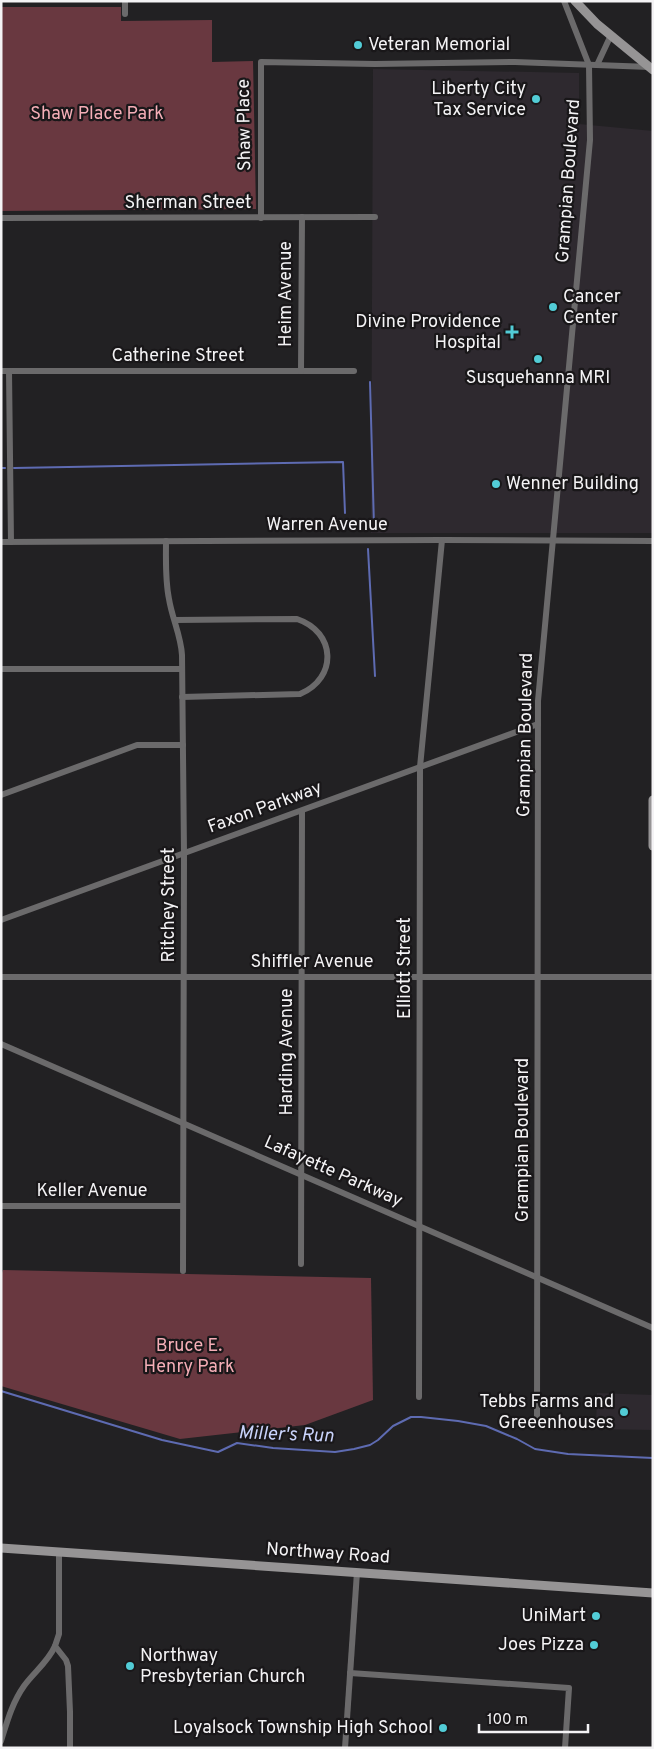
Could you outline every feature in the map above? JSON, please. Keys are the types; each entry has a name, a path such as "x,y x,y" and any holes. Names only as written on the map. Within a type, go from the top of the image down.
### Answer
{"street":[{"path":"125,1 125,14"},
{"name":"Grampian Boulevard","path":"537,1416 539,683 589,164 589,65 564,1"},
{"path":"575,1 597,24 652,68"},
{"path":"598,65 611,35"},
{"name":"Shaw Place","path":"261,218 261,62 375,64 514,62 589,65"},
{"path":"589,65 652,68"},
{"name":"Heim Avenue","path":"301,371 302,217"},
{"name":"Sherman Street","path":"1,218 375,217"},
{"name":"Catherine Street","path":"1,371 354,371"},
{"path":"9,371 10,542"},
{"name":"Elliott Street","path":"419,1397 420,767 442,540"},
{"name":"Ritchey Street","path":"166,541 167,588 182,648 184,854 183,1271"},
{"name":"Warren Avenue","path":"1,542 653,541"},
{"path":"175,620 297,619 306,622 318,631 326,644 328,654 322,678 316,685 300,694 182,697"},
{"path":"1,669 182,669"},
{"name":"Faxon Parkway","path":"1,920 538,724"},
{"path":"1,794 137,745 183,745"},
{"path":"653,800 653,846"},
{"name":"Harding Avenue","path":"301,1264 302,811"},
{"name":"Shiffler Avenue","path":"1,977 653,977"},
{"name":"Lafayette Parkway","path":"1,1044 653,1328"},
{"name":"Keller Avenue","path":"1,1206 184,1206"},
{"name":"Northway Road","path":"1,1548 653,1593"},
{"path":"1,1741 17,1696 47,1660 55,1646 59,1626 59,1552"},
{"path":"345,1748 357,1572"},
{"path":"55,1646 66,1660 68,1666 70,1748"},
{"path":"350,1673 569,1688 565,1748"}],"shaded area":[{"name":"Divine Providence Hospital","path":"373,69 579,73 579,124 653,131 653,533 371,533"},
{"name":"Tebbs Farms and Greeenhouses","path":"597,1393 653,1395 653,1430 596,1429"}],"green space":[{"name":"Shaw Place Park","path":"1,7 121,7 121,21 212,20 212,62 253,61 256,209 1,211"},
{"name":"Bruce E. Henry Park","path":"3,1270 371,1278 373,1400 305,1425 180,1439 1,1386 1,1276"}],"waterway":[{"path":"370,382 374,526"},
{"path":"14,468 343,462 345,513"},
{"path":"368,549 375,676"},
{"name":"Miller's Run","path":"1,1391 162,1440 218,1452 237,1443 273,1448 335,1452 354,1449 370,1445 393,1426 411,1417 421,1417 486,1426 535,1449 568,1454 653,1458"}],"place":[{"name":"Veteran Memorial","path":"358,45"},
{"name":"Liberty City Tax Service","path":"536,99"},
{"name":"Cancer Center","path":"553,307"},
{"name":"Divine Providence Hospital","path":"512,332"},
{"name":"Susquehanna MRI","path":"538,359"},
{"name":"Wenner Building","path":"496,484"},
{"name":"Tebbs Farms and Greeenhouses","path":"624,1412"},
{"name":"UniMart","path":"596,1616"},
{"name":"Joes Pizza","path":"594,1645"},
{"name":"Northway Presbyterian Church","path":"130,1666"},
{"name":"Loyalsock Township High School","path":"443,1728"}]}
